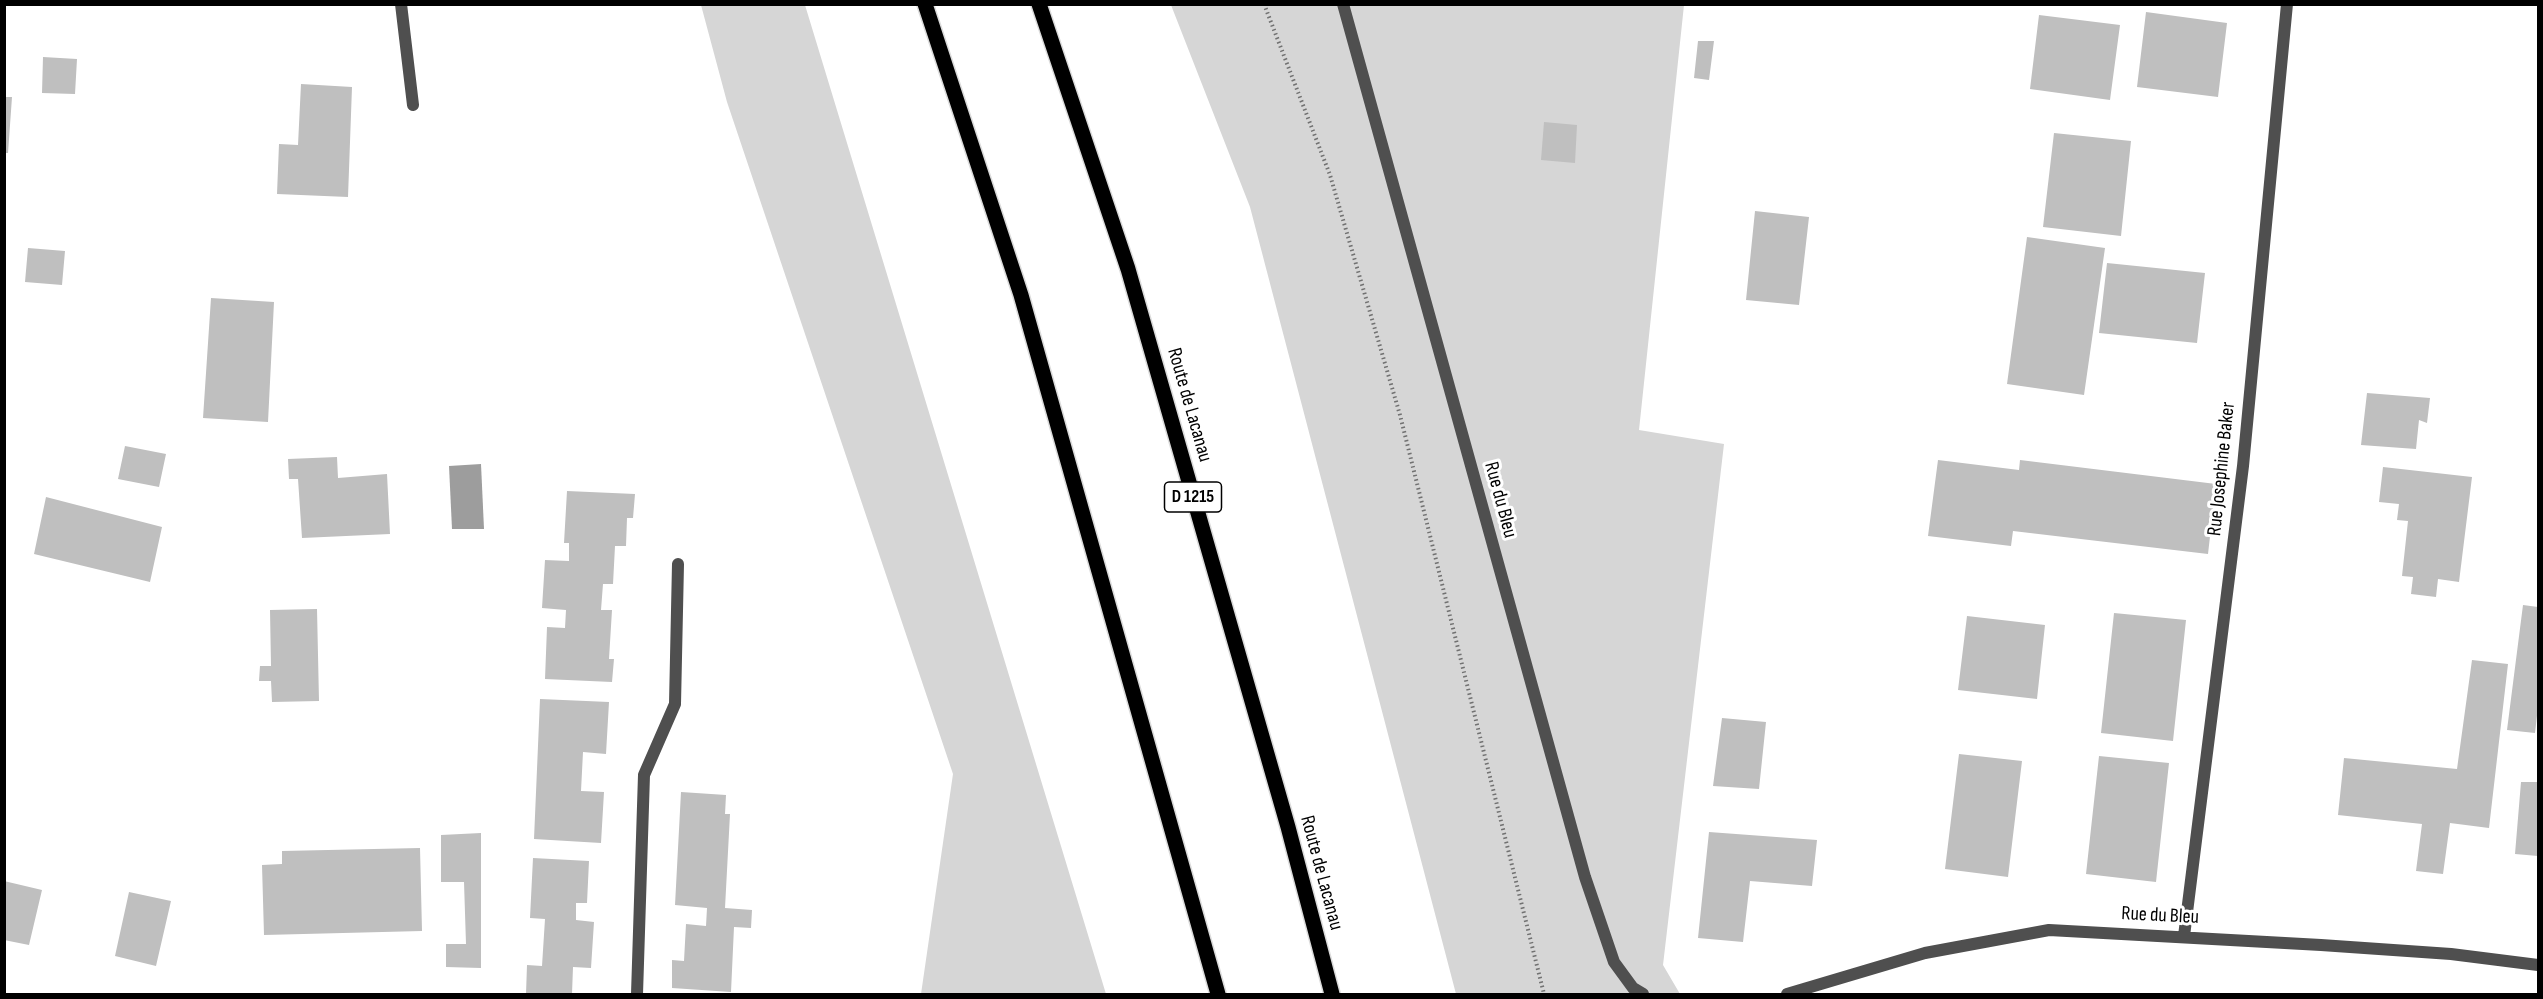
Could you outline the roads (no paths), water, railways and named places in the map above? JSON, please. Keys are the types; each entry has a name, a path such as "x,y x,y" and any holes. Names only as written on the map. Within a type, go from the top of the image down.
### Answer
{"main road":[{"path":"926,4 1021,294 1218,994"},
{"name":"Route de Lacanau","path":"1039,4 1128,269 1288,827 1332,994"}],"street":[{"path":"401,4 413,105"},
{"name":"Rue du Bleu","path":"1342,4 1585,877 1614,962 1633,988 1643,994"},
{"name":"Rue Josephine Baker","path":"2184,936 2243,466 2287,4"},
{"path":"637,994 644,775 675,704 678,564"},
{"name":"Rue du Bleu","path":"1787,994 1925,953 2049,930 2184,936 2451,954 2538,965"}]}
